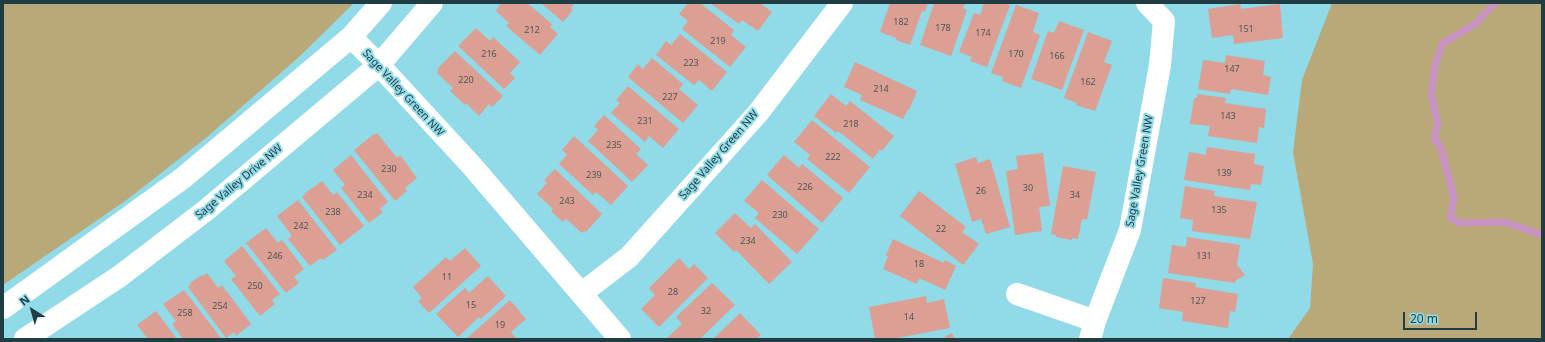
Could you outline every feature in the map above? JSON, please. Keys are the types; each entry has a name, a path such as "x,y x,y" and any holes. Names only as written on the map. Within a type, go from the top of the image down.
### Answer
{"street":[{"path":"3,308 183,178 351,38 381,3"},
{"name":"Sage Valley Drive NW","path":"26,339 120,276 205,211 380,65 432,3"},
{"name":"Sage Valley Green NW","path":"582,293 629,257 758,112 842,3"},
{"name":"Sage Valley Green NW","path":"1093,330 1130,230 1160,64 1164,21 1147,3"},
{"name":"Sage Valley Green NW","path":"351,38 380,65 472,166 620,339"},
{"path":"1017,294 1093,330"}],"shaded area":[{"path":"3,3 354,3 299,57 207,137 128,199 3,285"},
{"path":"1332,3 1542,3 1542,339 1288,339 1310,308 1313,264 1293,152 1302,80"}],"building":[{"path":"501,3 527,3 552,24 550,27 558,34 540,55 506,26 509,23 496,11"},
{"path":"541,3 575,3 571,8 573,10 563,22"},
{"path":"688,3 700,3 734,30 731,35 746,47 730,67 682,29 688,21 679,14"},
{"path":"710,3 760,3 772,12 758,31 742,20 739,24"},
{"path":"890,3 928,3 925,12 922,11 910,45 880,32"},
{"path":"934,3 965,3 963,8 967,10 951,56 920,45"},
{"path":"984,3 1004,3 1010,5 987,67 970,61 972,57 959,52 974,13 980,15"},
{"path":"1240,4 1241,9 1280,4 1283,38 1234,44 1233,35 1212,38 1208,9"},
{"path":"1016,5 1039,13 1033,32 1040,35 1021,88 1002,81 1003,77 991,73"},
{"path":"1059,21 1084,30 1062,90 1031,79 1048,31 1054,33"},
{"path":"476,28 490,41 493,37 520,62 510,73 515,78 504,89 458,46"},
{"path":"1088,32 1112,41 1104,62 1112,65 1095,111 1076,105 1077,103 1064,98"},
{"path":"680,34 727,72 712,91 699,80 694,85 656,55 666,41 671,45"},
{"path":"455,51 503,96 492,107 489,104 479,116 466,103 465,105 450,91 453,88 437,73 439,70 437,69"},
{"path":"1226,55 1265,61 1263,75 1271,77 1268,95 1231,89 1230,94 1198,89 1203,60 1225,63"},
{"path":"652,58 683,84 679,89 698,105 683,123 628,77 638,64 643,69"},
{"path":"855,62 917,91 909,110 908,109 903,119 860,100 862,95 844,87"},
{"path":"628,86 679,129 663,148 649,136 645,142 611,113 620,103 616,100"},
{"path":"831,94 846,106 850,101 894,136 882,151 880,149 873,159 838,131 836,133 814,116"},
{"path":"1197,94 1226,98 1225,103 1266,109 1264,128 1259,127 1257,143 1208,136 1210,126 1190,124 1194,98 1197,98"},
{"path":"604,115 641,149 636,154 648,165 632,182 588,141 598,130 594,126"},
{"path":"812,120 870,167 849,193 807,159 810,155 794,142"},
{"path":"377,133 397,158 400,155 417,178 405,188 407,191 395,201 354,150"},
{"path":"574,136 628,186 611,205 596,192 593,195 559,164 567,155 562,150"},
{"path":"1207,147 1255,154 1254,164 1264,166 1261,185 1251,184 1250,190 1184,180 1189,152 1206,155"},
{"path":"1043,153 1050,206 1039,207 1042,231 1015,235 1006,171 1018,169 1016,156"},
{"path":"351,155 388,202 380,209 383,212 369,223 341,188 345,185 333,170"},
{"path":"784,155 799,168 802,164 843,198 822,223 767,175"},
{"path":"976,157 978,163 990,159 1010,227 986,234 981,219 972,222 955,164"},
{"path":"1063,166 1096,172 1087,220 1082,219 1078,239 1072,238 1072,240 1056,237 1056,235 1051,234"},
{"path":"555,169 602,214 586,232 584,231 582,233 566,219 563,222 551,211 553,209 537,194 547,183 544,180"},
{"path":"762,180 819,229 797,254 755,218 759,213 744,201"},
{"path":"322,181 333,195 337,192 364,226 340,245 302,197"},
{"path":"1185,186 1215,191 1214,196 1257,202 1250,239 1192,231 1193,220 1180,218"},
{"path":"919,191 966,227 962,232 979,244 963,265 900,216"},
{"path":"298,200 337,250 323,260 321,258 310,266 288,239 292,236 277,216"},
{"path":"735,213 751,228 755,224 792,262 769,284 736,250 734,252 715,233"},
{"path":"266,228 278,243 282,240 304,269 294,277 299,283 286,293 246,243"},
{"path":"1187,237 1240,245 1237,265 1245,275 1235,281 1235,283 1168,273 1172,245 1186,247"},
{"path":"893,239 944,263 945,260 956,266 945,290 919,278 917,284 883,269 888,256 886,255"},
{"path":"242,246 280,294 272,300 275,304 260,316 231,279 236,276 224,261"},
{"path":"465,248 481,266 429,313 418,301 422,298 413,287 446,257 450,261"},
{"path":"679,258 689,269 694,264 708,278 659,327 641,309 655,295 649,288"},
{"path":"207,273 218,288 222,285 251,324 236,336 234,332 226,338 188,287 191,284 190,283"},
{"path":"488,276 506,296 481,319 479,317 458,337 436,314 465,288 469,293"},
{"path":"1163,278 1196,283 1195,287 1238,294 1235,312 1230,311 1228,328 1182,321 1183,312 1159,308"},
{"path":"712,283 735,305 700,339 666,339 682,324 676,317"},
{"path":"184,290 221,338 220,339 183,339 172,324 176,321 163,304"},
{"path":"926,296 927,303 944,299 950,328 892,339 875,339 869,307"},
{"path":"510,300 526,319 511,332 516,338 515,339 466,339"},
{"path":"156,311 177,339 148,339 137,325"},
{"path":"740,313 761,335 756,339 713,339"},
{"path":"952,333 955,339 941,339"}],"waterway":[{"path":"1495,3 1475,24 1442,44 1435,66 1431,94 1438,124 1434,139 1440,145 1454,198 1450,217 1459,223 1505,222 1542,235"}]}
